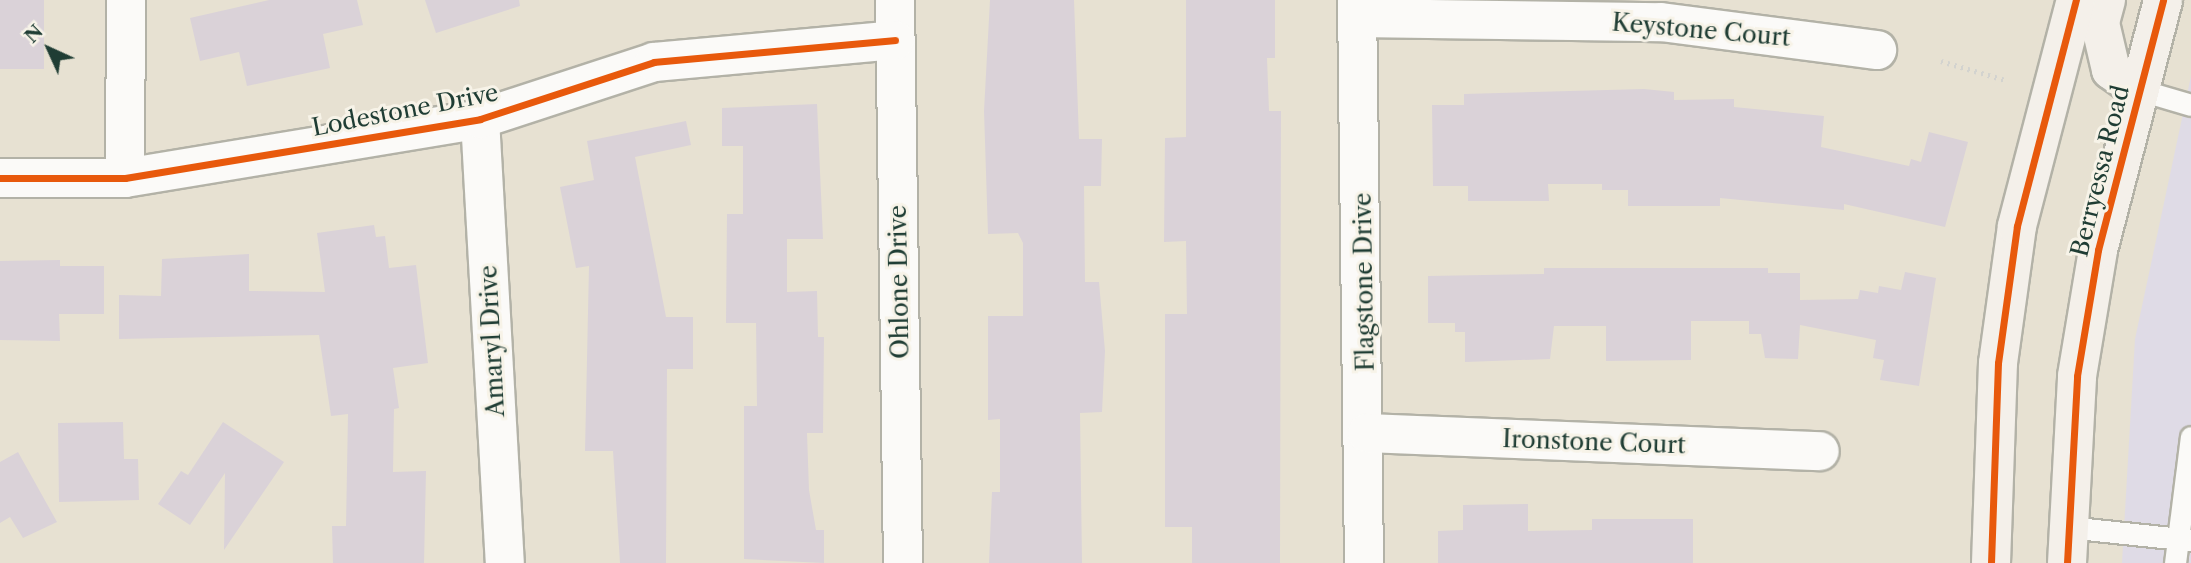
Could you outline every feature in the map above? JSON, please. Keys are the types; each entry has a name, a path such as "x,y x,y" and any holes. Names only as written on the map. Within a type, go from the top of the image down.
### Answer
{"main road":[{"path":"1991,563 1997,375 2017,226 2076,0"},
{"path":"2106,0 2100,23 2111,70 2140,90"},
{"name":"Berryessa Road","path":"2067,545 2077,376 2098,250 2163,0"}],"street":[{"path":"125,178 127,0"},
{"name":"Ohlone Drive","path":"895,0 903,563"},
{"name":"Keystone Court","path":"1357,9 1661,22 1877,50"},
{"name":"Flagstone Drive","path":"1357,9 1367,433 1364,563"},
{"name":"Lodestone Drive","path":"0,178 125,178 480,119 654,62 895,40"},
{"name":"Amaryl Drive","path":"480,119 505,563"},
{"name":"Ironstone Court","path":"1367,433 1820,451"}],"lane":[{"path":"2140,90 2191,105"},
{"path":"2175,563 2183,539 2191,437"},
{"path":"2067,545 2183,539"}],"path":[{"path":"1941,61 2005,80"}],"shaded area":[{"path":"2191,76 2191,563 2122,563 2135,339"}],"building":[{"path":"0,0 44,0 44,69 0,69"},
{"path":"269,0 357,0 363,25 323,34 330,68 247,86 239,52 200,61 190,18"},
{"path":"425,0 519,0 520,6 436,33"},
{"path":"990,0 1074,0 1079,139 1102,139 1101,186 1084,186 1085,282 1099,282 1105,351 1102,412 1080,413 1082,563 989,563 992,492 1000,492 1000,419 988,420 988,316 1023,316 1023,243 1018,233 988,234 984,111"},
{"path":"1186,0 1275,0 1275,58 1267,58 1269,111 1281,111 1280,563 1192,563 1192,527 1165,527 1165,314 1187,314 1186,241 1164,242 1165,138 1186,137"},
{"path":"1644,89 1674,92 1674,100 1734,99 1734,107 1824,116 1821,147 1909,166 1911,159 1921,162 1929,132 1968,142 1945,227 1844,204 1844,210 1720,198 1720,206 1628,206 1628,190 1602,190 1602,184 1548,184 1549,201 1468,201 1468,186 1433,186 1432,105 1464,105 1464,94"},
{"path":"817,104 823,239 787,239 787,292 817,291 818,337 824,337 823,433 807,433 809,490 816,530 824,530 824,563 744,559 744,406 757,406 756,323 726,323 727,214 743,214 743,146 722,146 722,108"},
{"path":"686,121 691,145 635,157 666,317 693,317 693,369 667,369 666,563 620,563 613,451 585,451 589,266 576,268 560,187 594,180 587,141"},
{"path":"374,225 376,237 385,236 389,268 416,265 428,363 393,368 399,408 394,409 393,472 426,471 424,563 333,563 332,526 346,526 348,414 331,416 319,335 119,339 119,295 161,296 162,259 249,254 249,291 325,292 317,233"},
{"path":"60,260 60,266 104,266 104,314 59,314 60,341 0,340 0,261"},
{"path":"1544,268 1768,268 1768,273 1800,273 1800,300 1858,299 1860,290 1878,293 1879,286 1901,290 1905,272 1936,278 1919,386 1880,380 1884,360 1873,358 1876,340 1800,325 1798,359 1765,358 1761,334 1749,334 1749,321 1691,321 1691,360 1606,361 1606,326 1554,326 1550,359 1465,362 1465,332 1455,332 1455,323 1428,323 1428,276 1544,274"},
{"path":"123,422 124,459 138,459 139,500 59,502 58,423"},
{"path":"223,422 284,462 224,550 225,473 190,525 158,504 181,471 188,475"},
{"path":"18,452 57,522 23,538 10,517 0,523 0,462"},
{"path":"1528,504 1528,531 1592,530 1592,519 1693,519 1693,563 1438,563 1438,531 1463,530 1463,505"}],"cycle path":[{"path":"1991,563 1998,363 2017,226 2076,0"},
{"path":"2067,563 2077,376 2098,250 2163,0"},
{"path":"0,178 125,178 480,119 654,62 895,40"}]}
